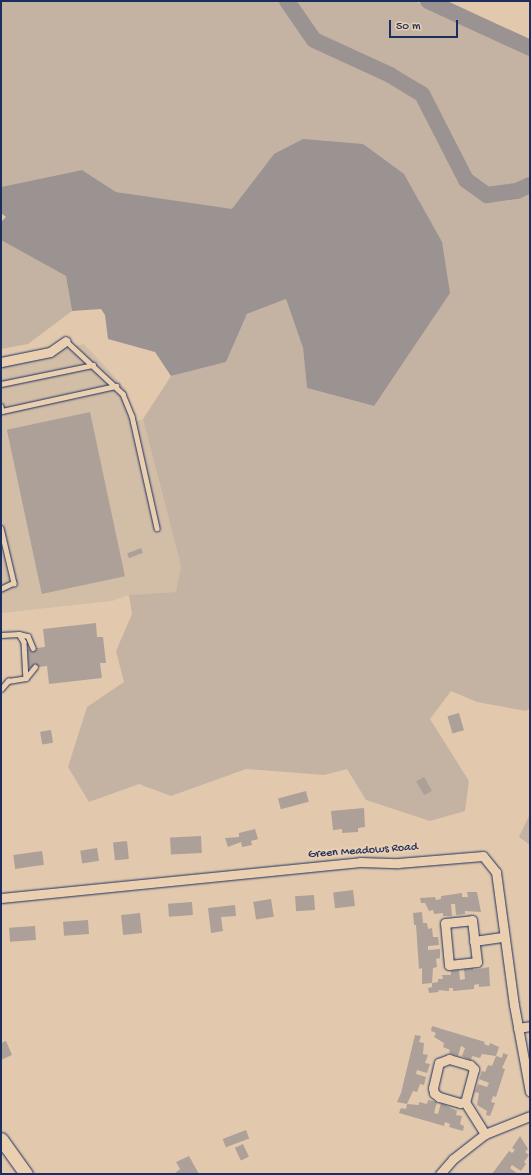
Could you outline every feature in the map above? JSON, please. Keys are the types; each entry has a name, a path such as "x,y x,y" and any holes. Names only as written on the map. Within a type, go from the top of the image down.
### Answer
{"main road":[{"path":"1,1139 26,1174"}],"street":[{"path":"1,362 50,352 66,340"},
{"name":"Green Meadows Road","path":"1,898 360,862 398,863 483,856 496,872 518,1028 530,1092"},
{"path":"472,920 474,941 477,962 449,965 445,923 472,920"},
{"path":"474,941 504,937"},
{"path":"518,1028 530,1026"},
{"path":"465,1102 446,1099 434,1094 433,1088 439,1064 444,1060 463,1063 474,1069 465,1102 485,1134"},
{"path":"440,1174 453,1159 485,1134 530,1116"}],"lane":[{"path":"66,340 123,394 132,416 157,528"},
{"path":"1,384 93,365"},
{"path":"1,406 2,411 116,386"},
{"path":"1,528 14,583 1,589"},
{"path":"19,634 24,642 26,678"},
{"path":"2,635 19,634 28,636 33,648"},
{"path":"1,689 8,681 26,678 35,667"}],"shaded area":[{"path":"1,1 415,1 530,53 530,708 526,711 477,702 451,691 430,719 469,781 465,811 430,821 366,800 347,769 324,775 246,769 171,796 139,784 89,802 68,767 87,707 124,682 116,651 132,614 129,595 176,592 181,566 143,419 171,376 226,362 247,314 286,299 303,348 307,388 374,406 274,154 233,210 116,192 82,170 1,187"},
{"path":"303,139 363,144 404,174 442,242 450,293 374,406 307,388 303,348 286,299 247,314 226,362 171,376 155,352 108,339 105,315 101,309 72,311 66,276 1,240 1,222 6,217 1,213 1,187 82,170 116,192 232,209 274,154"},
{"path":"1,240 66,276 72,311 28,344 1,349"},
{"path":"84,344 126,389 132,423 143,419 181,566 176,592 129,595 112,601 1,613 1,363"},
{"path":"530,814 530,845 519,837"}],"building":[{"path":"90,412 125,576 42,594 7,430"},
{"path":"141,548 143,553 129,558 127,554"},
{"path":"96,623 97,637 103,637 106,663 100,663 102,678 49,684 47,666 29,668 27,649 45,647 43,629"},
{"path":"459,713 464,730 452,734 447,716"},
{"path":"51,730 53,743 42,745 40,732"},
{"path":"424,777 432,791 424,795 416,782"},
{"path":"306,791 309,802 281,809 278,799"},
{"path":"364,808 365,827 358,828 358,832 342,833 342,829 333,830 331,811"},
{"path":"255,829 258,839 251,841 252,845 242,847 241,842 228,847 225,838 239,837 239,833"},
{"path":"201,836 202,853 171,855 170,838"},
{"path":"127,841 129,859 115,860 113,842"},
{"path":"97,848 99,861 82,863 80,851"},
{"path":"42,851 44,865 15,869 13,855"},
{"path":"353,890 355,906 335,908 333,892"},
{"path":"467,892 477,892 481,912 465,911 465,914 456,915 455,904 451,904 452,916 443,916 443,913 434,914 433,910 429,911 425,903 421,903 420,898 435,897 436,900 441,899 441,896 462,893 462,897 468,897"},
{"path":"314,895 315,910 296,911 295,896"},
{"path":"271,899 274,917 256,920 253,902"},
{"path":"192,902 193,915 169,917 168,904"},
{"path":"235,905 236,916 221,917 223,931 211,933 208,908"},
{"path":"422,912 423,923 427,923 428,929 432,928 433,937 438,937 439,945 428,946 428,950 440,949 440,958 436,959 437,967 433,968 432,983 422,984 422,968 419,969 416,925 414,925 413,913"},
{"path":"140,913 142,933 123,935 121,915"},
{"path":"88,920 89,934 64,936 63,922"},
{"path":"35,926 36,940 10,942 9,928"},
{"path":"489,967 490,986 479,987 479,984 474,985 474,989 453,991 453,988 449,988 449,991 438,990 439,992 429,993 428,988 432,987 432,983 438,982 438,979 443,979 442,975 451,975 451,971 459,970 460,980 465,979 464,969 473,968 473,970"},
{"path":"432,1026 485,1042 484,1044 489,1046 490,1043 499,1047 496,1056 482,1054 480,1058 472,1056 471,1060 462,1056 465,1048 461,1046 458,1056 449,1053 450,1050 443,1047 444,1043 434,1037 436,1033 431,1031"},
{"path":"415,1035 421,1036 419,1042 424,1043 423,1054 428,1055 425,1063 430,1064 427,1073 417,1070 416,1074 426,1077 424,1085 420,1084 417,1092 413,1091 407,1104 397,1102 401,1093"},
{"path":"6,1041 12,1055 1,1060 1,1043"},
{"path":"503,1053 508,1055 502,1068 505,1069 496,1097 493,1096 491,1102 495,1103 490,1116 486,1115 487,1111 477,1105 479,1093 475,1092 478,1084 487,1087 489,1083 479,1079 482,1071 485,1072 488,1065 492,1066 496,1056 502,1058"},
{"path":"428,1100 437,1102 434,1113 438,1114 441,1103 457,1111 456,1115 462,1116 460,1124 464,1126 463,1131 449,1127 450,1124 445,1122 444,1126 399,1113 401,1108 406,1109 407,1104 419,1105 419,1102 427,1104"},
{"path":"246,1130 249,1138 226,1147 223,1139"},
{"path":"520,1136 528,1149 525,1152 529,1155 524,1162 526,1164 521,1171 512,1165 510,1168 518,1174 492,1174 509,1151 512,1153 515,1150 512,1148"},
{"path":"243,1144 249,1157 241,1160 235,1148"},
{"path":"189,1156 199,1174 174,1174 180,1169 176,1162"}],"waterway":[{"path":"287,1 314,40 390,75 422,94 466,180 487,195 517,191 530,185"},
{"path":"428,1 530,48"}]}
